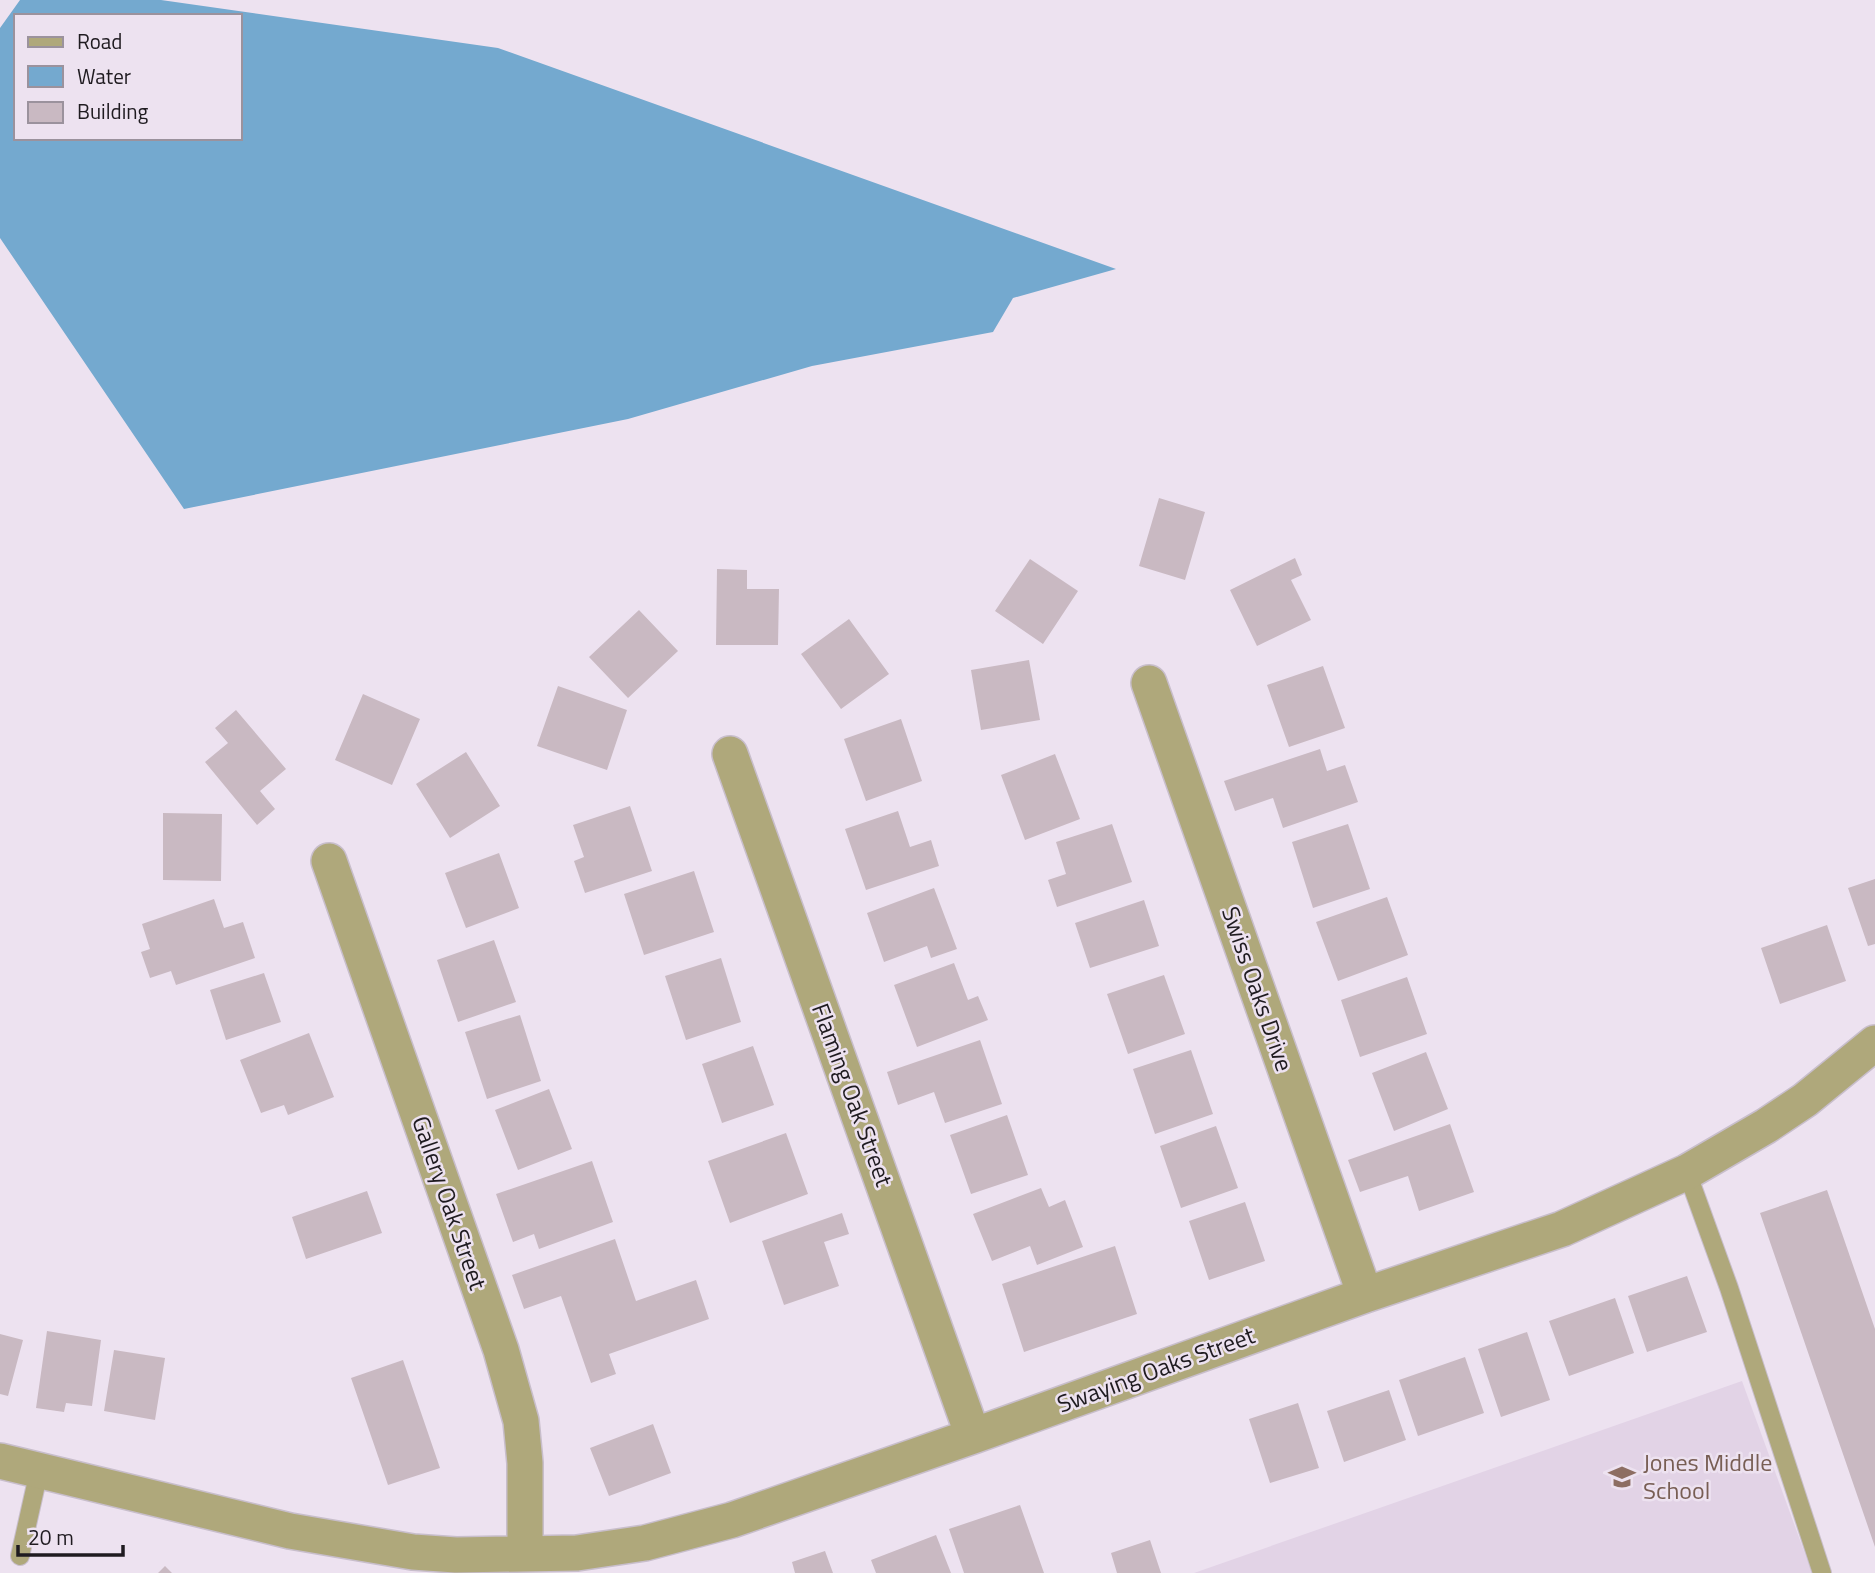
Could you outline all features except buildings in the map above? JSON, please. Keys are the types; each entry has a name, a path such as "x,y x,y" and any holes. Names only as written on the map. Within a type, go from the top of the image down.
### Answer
{"street":[{"name":"Swiss Oaks Drive","path":"1149,683 1364,1295"},
{"name":"Flaming Oak Street","path":"730,754 973,1436"},
{"name":"Gallery Oak Street","path":"328,861 501,1350 521,1421 525,1463 525,1553"},
{"name":"Swaying Oaks Street","path":"0,1461 272,1526 390,1548 456,1555 577,1553 645,1543 732,1520 1364,1295 1562,1229 1688,1172 1766,1126 1796,1106 1875,1043"}],"lane":[{"path":"1688,1172 1729,1288 1822,1573"},
{"path":"20,1556 39,1471"}],"shaded area":[{"name":"Jones Middle School","path":"1742,1381 1812,1573 1194,1573"}],"water":[{"path":"20,0 161,0 498,48 1116,269 1013,298 993,332 812,366 628,419 184,509 0,238 0,28"}],"place":[{"name":"Jones Middle School","path":"1622,1477"}]}
